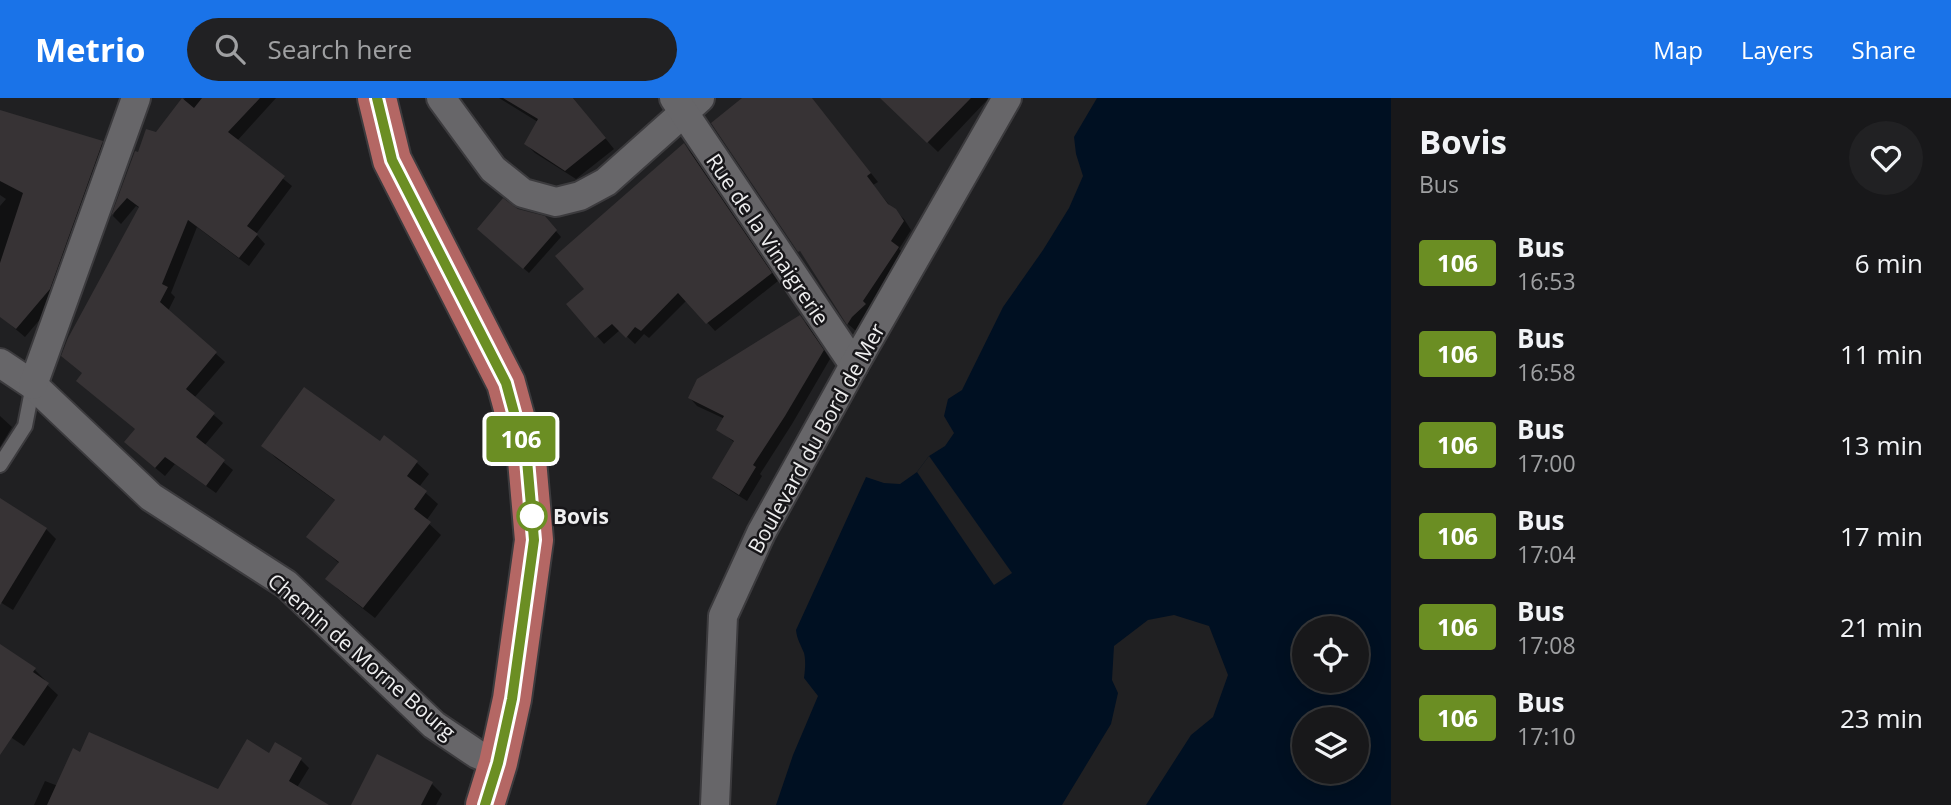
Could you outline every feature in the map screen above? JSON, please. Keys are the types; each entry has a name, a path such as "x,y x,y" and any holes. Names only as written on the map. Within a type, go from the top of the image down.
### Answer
{"main road":[{"path":"377,98 392,160 506,383 527,460 534,540 512,699 498,763 485,805"}],"street":[{"path":"33,385 136,98"},
{"path":"441,98 493,169 523,193 555,201 580,196 606,182 686,103"},
{"name":"Boulevard du Bord de Mer","path":"715,805 723,616 761,533 1007,98"},
{"name":"Rue de la Vinaigrerie","path":"686,103 855,365"},
{"name":"Chemin de Morne Bourg","path":"0,363 33,385 151,497 286,584 434,725 477,754 498,763"}],"lane":[{"path":"0,465 25,426 33,385"}],"water":[{"path":"1097,98 1391,98 1391,805 1146,805 1191,735 1213,717 1228,675 1209,626 1174,615 1148,620 1114,646 1112,680 1118,693 1111,724 1062,805 776,805 793,755 818,696 804,678 805,656 796,630 866,477 884,483 900,484 917,472 929,456 945,446 954,433 944,416 948,399 962,390 1003,307 1069,208 1083,176 1074,137"}],"pier":[{"path":"929,456 1012,573 994,585 917,472"}],"building":[{"path":"182,98 194,108 202,98 260,98 228,132 285,176 247,226 258,234 239,258 188,220 162,284 168,287 160,302 217,352 186,389 215,413 196,437 225,460 206,486 165,457 155,468 124,442 135,429 76,381 82,373 61,356 68,338 139,207 127,198 111,216 135,151 138,152 146,129 156,132"},
{"path":"503,98 573,98 606,138 565,171 524,144 538,119"},
{"path":"742,98 812,98 871,173 867,176 904,221 891,241 899,247 863,301 866,304 847,325 800,251 798,252 711,123"},
{"path":"880,98 971,98 927,143"},
{"path":"0,110 103,141 50,289 16,329 0,317 0,263 23,193 0,181"},
{"path":"684,143 772,273 706,324 678,293 641,331 635,327 626,338 612,324 595,338 566,304 584,289 555,256"},
{"path":"503,198 518,209 545,216 557,230 523,269 477,229"},
{"path":"800,315 824,350 753,465 756,467 739,495 712,478 734,441 716,430 724,416 688,398 697,379"},
{"path":"304,387 380,441 384,435 418,461 407,476 427,491 414,509 431,522 363,608 325,579 339,562 306,537 335,500 261,446"},
{"path":"0,498 47,528 0,605"},
{"path":"0,644 36,668 33,672 49,683 0,755"},
{"path":"89,732 218,789 247,739 269,753 275,742 302,758 289,781 329,805 47,805 73,748 80,752"},
{"path":"377,754 433,782 421,805 351,805"}],"bus line":[{"name":"106","path":"377,98 392,160 506,383 527,460 534,540 512,699 498,763 485,805"}],"place":[{"name":"Bovis","path":"532,516"}]}
